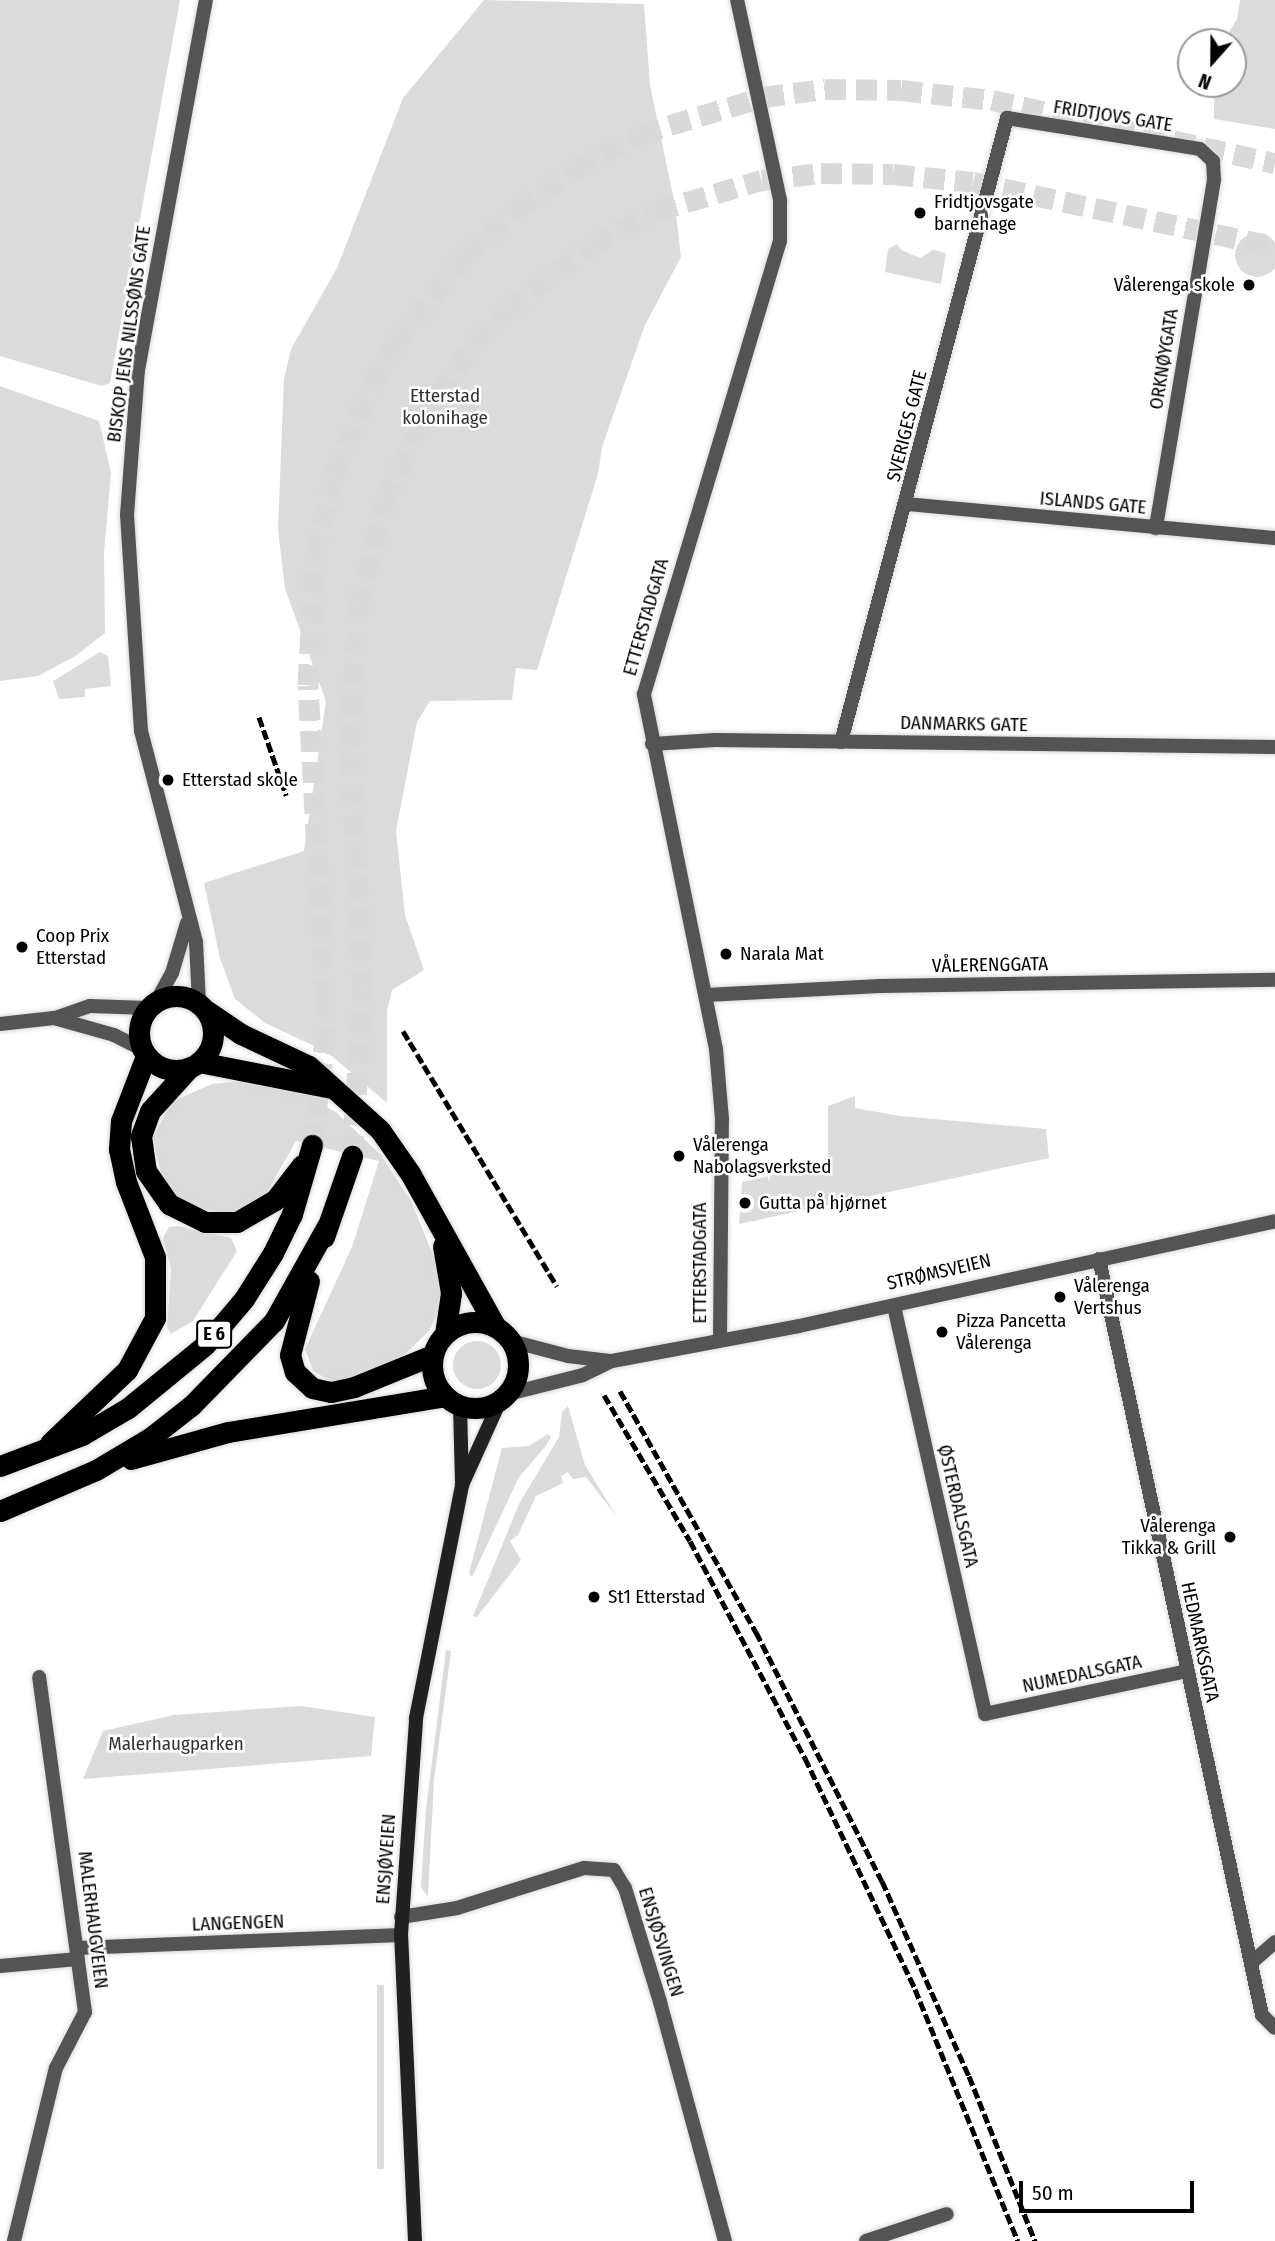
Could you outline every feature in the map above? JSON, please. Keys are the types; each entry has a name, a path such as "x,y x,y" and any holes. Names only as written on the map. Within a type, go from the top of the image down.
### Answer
{"highway":[{"path":"38,1454 127,1370 155,1318 155,1257 126,1182 119,1149 121,1121 144,1053 138,1030 152,1004 179,995 203,1007 212,1043 195,1065"},
{"name":"STRØMSVEIEN","path":"203,1007 241,1034 309,1066 331,1088 368,1117 395,1150 495,1326 511,1341"},
{"path":"144,1053 167,1069 195,1065 331,1088"},
{"name":"E 6","path":"0,1466 38,1454 128,1408 205,1345 244,1299 273,1253 292,1214 310,1151 275,1200 248,1218 214,1223 176,1209 150,1181 141,1136 150,1111 195,1065"},
{"name":"E 6","path":"352,1156 292,1337 292,1364 301,1380 324,1391 342,1390 433,1355"},
{"name":"E 6","path":"96,1471 150,1438 235,1365 274,1321 327,1226"},
{"path":"441,1233 451,1293 445,1334 433,1355 433,1377 452,1401"},
{"path":"445,1334 474,1322 495,1326"},
{"path":"504,1397 519,1362 511,1341"},
{"name":"STRØMSVEIEN","path":"452,1401 481,1408 504,1397"},
{"name":"E 6","path":"0,1511 96,1471 228,1432 452,1401"}],"main road":[{"name":"ENSJØVEIEN","path":"415,2241 401,1917 416,1718 462,1485 504,1397"},
{"name":"ENSJØVEIEN","path":"452,1401 462,1485"}],"street":[{"name":"BISKOP JENS NILSSØNS GATE","path":"203,1007 196,942 187,923 141,731 127,515 138,370 206,0"},
{"name":"ETTERSTADGATA","path":"720,1340 722,1119 706,995 652,744 644,694 780,241 780,200 737,0"},
{"name":"FRIDTJOVS GATE","path":"1007,118 1188,147 1211,156"},
{"name":"SVERIGES GATE","path":"841,742 907,504 1007,118"},
{"name":"ORKNØYGATA","path":"1156,528 1214,180 1211,156"},
{"name":"ISLANDS GATE","path":"907,504 1275,538"},
{"name":"DANMARKS GATE","path":"652,744 841,742 1275,747"},
{"name":"BISKOP JENS NILSSØNS GATE","path":"152,1004 173,973 187,923"},
{"name":"VÅLERENGGATA","path":"706,995 844,987 1275,980"},
{"path":"0,1024 54,1018 90,1006 152,1004"},
{"path":"54,1018 114,1035 144,1053"},
{"name":"STRØMSVEIEN","path":"504,1397 583,1376 612,1361 894,1306 1275,1221"},
{"name":"HEDMARKSGATA","path":"1099,1259 1262,2015 1275,2028"},
{"name":"ØSTERDALSGATA","path":"894,1306 985,1714"},
{"name":"STRØMSVEIEN","path":"511,1341 568,1356 612,1361"},
{"name":"NUMEDALSGATA","path":"985,1714 1187,1671"},
{"name":"MALERHAUGVEIEN","path":"14,2241 56,2068 85,2012 39,1678"},
{"name":"ENSJØSVINGEN","path":"401,1917 457,1909 584,1868 614,1870 625,1888 660,2002 725,2241"},
{"name":"LANGENGEN","path":"0,1966 78,1954 401,1935"},
{"path":"1251,1963 1275,1942"},
{"path":"866,2241 947,2214"}],"green space":[{"path":"0,0 180,0 110,383 102,386 0,356"},
{"name":"Etterstad kolonihage","path":"484,0 644,4 650,85 675,205 681,257 645,325 602,447 598,474 537,670 516,668 512,700 430,701 417,722 396,831 405,915 424,970 392,990 387,1010 387,1103 327,1052 265,1023 235,999 220,958 204,883 304,851 326,701 285,589 278,529 284,379 291,349 337,268 403,98"},
{"path":"1240,0 1275,0 1275,129 1214,119 1214,98 1247,98 1247,28 1232,28 1237,19"},
{"path":"1257,233 1266,234 1273,239 1278,246 1278,264 1273,271 1266,276 1257,277 1248,276 1241,271 1236,264 1235,255 1236,246 1241,239 1248,234"},
{"path":"897,244 901,250 920,258 933,250 946,253 941,284 885,272 888,249"},
{"path":"0,386 99,421 111,473 104,553 105,633 74,657 38,676 0,681"},
{"path":"100,652 108,656 111,686 85,689 85,697 59,699 53,681"},
{"path":"252,1080 299,1090 337,1113 381,1155 411,1201 442,1277 439,1309 430,1330 400,1359 336,1384 313,1371 305,1349 352,1247 379,1161 296,1141 266,1194 236,1211 222,1213 196,1208 170,1191 162,1179 153,1138 171,1102 212,1084"},
{"path":"855,1096 855,1108 900,1116 1046,1129 1049,1158 739,1224 742,1182 828,1163 828,1106"},
{"path":"178,1226 231,1238 237,1251 193,1321 171,1334 167,1328 171,1269 163,1238 169,1227"},
{"path":"477,1341 494,1348 501,1365 494,1382 477,1389 460,1382 453,1365 460,1348"},
{"path":"568,1406 585,1465 617,1517 586,1477 573,1479 568,1472 561,1476 563,1483 536,1496 518,1535 510,1541 521,1560 477,1617 473,1616 519,1504 559,1437 562,1412"},
{"path":"548,1434 551,1437 545,1447 519,1477 472,1577 469,1573 502,1448 529,1446"},
{"path":"446,1650 451,1651 434,1780 428,1897 421,1887 426,1809"},
{"name":"Malerhaugparken","path":"301,1706 375,1717 371,1756 83,1779 103,1731 174,1715"},
{"path":"377,1985 384,1985 384,2169 377,2169"}],"tunnel":[{"path":"312,1145 324,1047 325,999 308,685 315,556 334,475 371,386 394,345 465,256 516,210 575,169 640,134 763,97 825,89 901,90 992,100 1275,163"},
{"path":"352,1156 363,991 350,746 358,607 385,500 421,421 474,344 507,310 592,245 656,211 762,180 821,173 893,174 973,182 1275,247"}],"railway":[{"path":"259,717 286,795"},
{"path":"403,1031 557,1286"},
{"path":"620,1391 756,1632 882,1881 969,2076 1035,2241"},
{"path":"604,1395 690,1541 805,1758 915,1989 1018,2241"}],"place":[{"name":"Fridtjovsgate barnehage","path":"920,213"},
{"name":"Vålerenga skole","path":"1249,285"},
{"name":"Etterstad skole","path":"168,780"},
{"name":"Coop Prix Etterstad","path":"22,947"},
{"name":"Narala Mat","path":"726,954"},
{"name":"Vålerenga Nabolagsverksted","path":"679,1156"},
{"name":"Gutta på hjørnet","path":"745,1203"},
{"name":"Vålerenga Vertshus","path":"1060,1297"},
{"name":"Pizza Pancetta Vålerenga","path":"942,1332"},
{"name":"Vålerenga Tikka & Grill","path":"1230,1537"},
{"name":"St1 Etterstad","path":"594,1597"}]}
